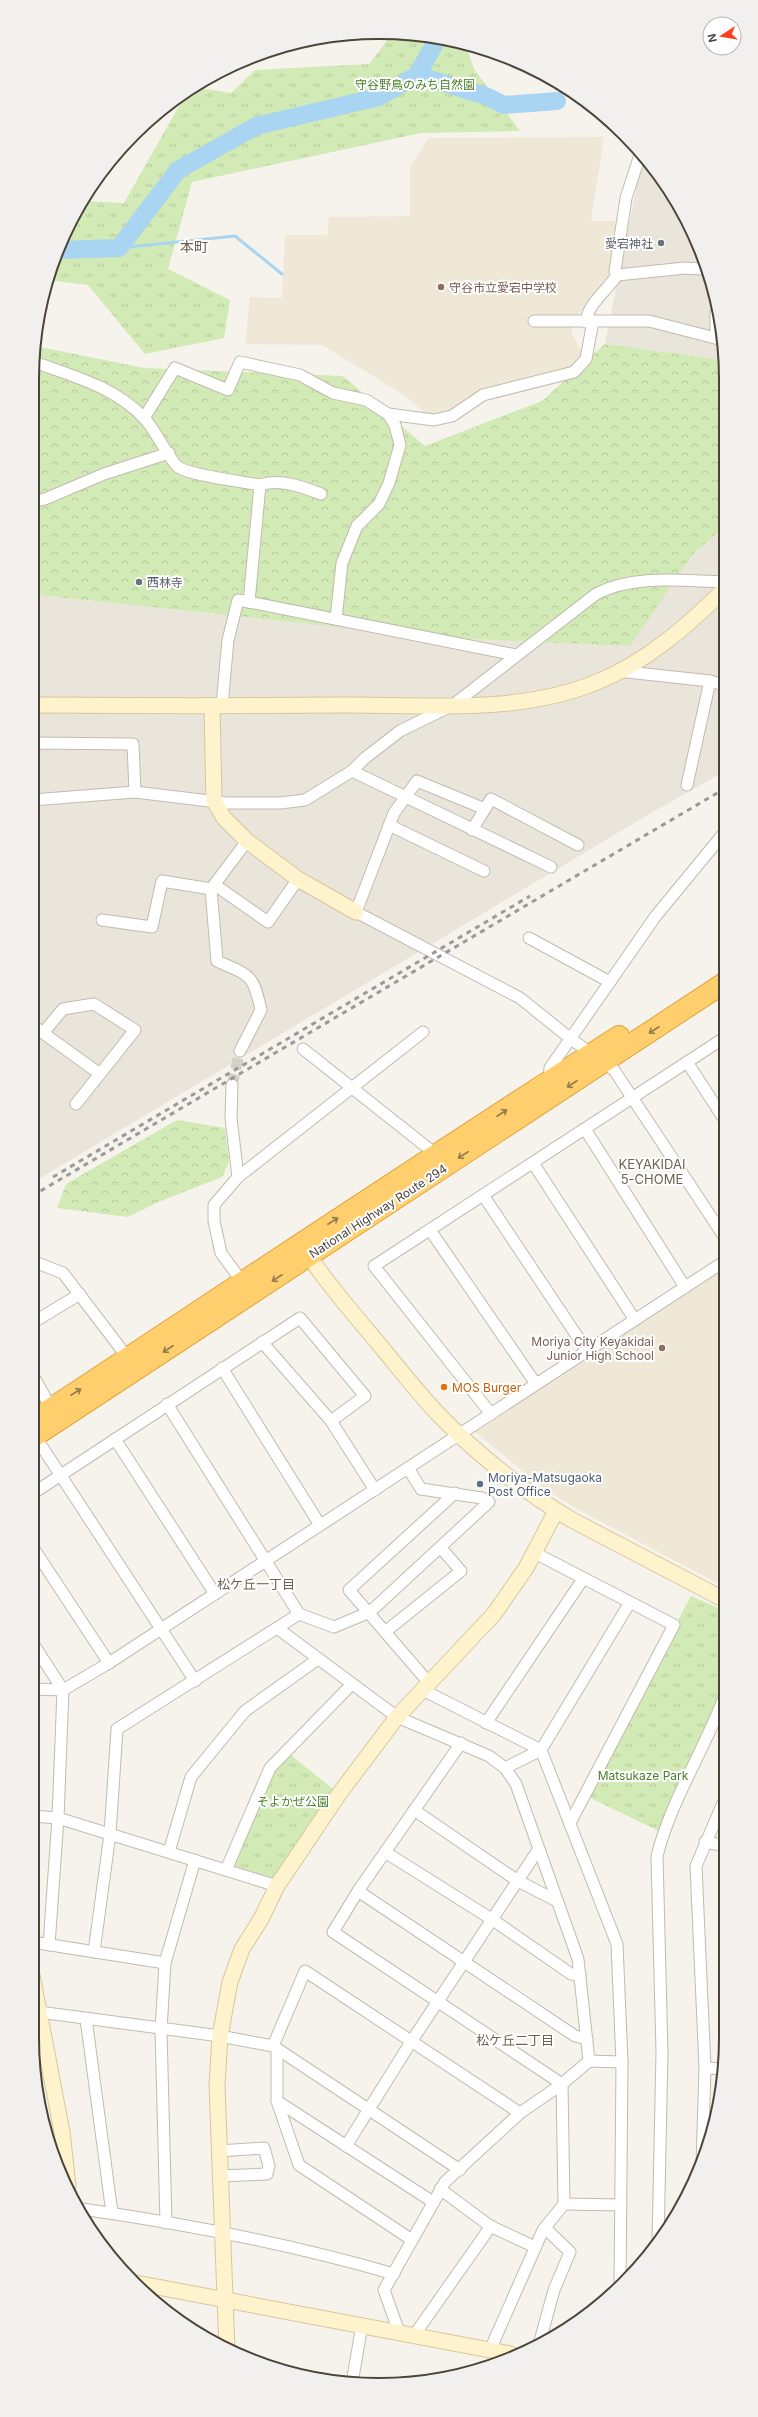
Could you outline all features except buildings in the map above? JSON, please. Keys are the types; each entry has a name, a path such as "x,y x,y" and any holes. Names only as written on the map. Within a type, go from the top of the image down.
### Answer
{"highway":[{"name":"National Highway Route 294","path":"39,1427 305,1249 598,1058 719,973"},
{"name":"National Highway Route 294","path":"441,1161 550,1082 598,1058 719,986"},
{"name":"National Highway Route 294","path":"39,1423 51,1408 243,1283 305,1249"}],"street":[{"path":"144,418 175,368 228,390 240,362 300,375 333,393 366,400 388,414 434,420 452,416 482,395 574,372 586,359 590,321 588,311 611,285 617,274 615,270 626,198 639,159"},
{"path":"617,274 685,268 701,269"},
{"path":"534,321 649,321 716,338"},
{"path":"40,364 98,384 126,402 144,418 178,467 197,473 260,485 269,482 303,487 321,494"},
{"path":"336,619 342,563 357,526 379,504 389,483 400,445 395,425 388,414"},
{"path":"39,500 104,474 169,453"},
{"path":"249,602 260,485"},
{"path":"39,799 135,792 256,804 295,802 314,796 352,771 366,758 400,732 453,705 596,594 611,586 632,582 719,582"},
{"path":"39,705 453,705 488,704 547,698 598,682 618,672 666,640 719,595"},
{"path":"516,655 238,600 228,640 217,706 214,801 224,818 247,841 298,879 356,912 520,998 571,1039 614,1070 634,1097 719,1229"},
{"path":"618,672 710,681 719,684"},
{"path":"688,785 710,681"},
{"path":"39,743 133,744 135,792"},
{"path":"352,771 405,798 552,867"},
{"path":"356,912 394,813 417,781 485,809"},
{"path":"472,830 491,799 578,844"},
{"path":"389,825 484,871"},
{"path":"550,1082 550,1068 655,917 719,839"},
{"path":"240,1051 261,1010 255,984 246,974 217,961 213,887 247,841"},
{"path":"102,920 152,927 162,881 213,887 268,922 298,879"},
{"path":"529,938 610,982"},
{"path":"43,1033 63,1009 94,1004 135,1030 76,1104"},
{"path":"39,1030 100,1074"},
{"path":"243,1283 221,1253 214,1221 214,1206 238,1177 354,1088 423,1032"},
{"path":"490,1414 374,1266 719,1041"},
{"path":"303,1049 354,1088 441,1161"},
{"path":"687,1062 719,1111"},
{"path":"232,1085 231,1118 238,1177"},
{"path":"585,1129 685,1287"},
{"path":"533,1163 635,1320"},
{"path":"483,1195 587,1351"},
{"path":"430,1230 536,1384"},
{"path":"305,1249 345,1304 412,1385 459,1434 556,1511 719,1597"},
{"path":"39,1689 63,1690 109,1663 719,1265"},
{"path":"39,1266 63,1273 128,1358"},
{"path":"39,1319 80,1294"},
{"path":"39,1489 300,1318 365,1396 330,1421"},
{"path":"262,1342 330,1421 375,1490"},
{"path":"222,1368 320,1525"},
{"path":"39,1387 51,1408"},
{"path":"167,1404 267,1560 299,1614 334,1627 368,1612 441,1548 489,1502 482,1498 421,1489 408,1468"},
{"path":"115,1439 216,1594"},
{"path":"39,1440 196,1680"},
{"path":"455,1493 349,1590 385,1632 426,1687 486,1723 541,1750 570,1823 617,1944 622,2062 620,2277"},
{"path":"227,2342 218,2086 220,2036 230,1982 242,1949 261,1920 278,1886 339,1794 397,1716 494,1614 515,1586 535,1553 556,1511"},
{"path":"385,1632 461,1571 441,1548"},
{"path":"535,1553 629,1604 674,1625 570,1823"},
{"path":"39,1564 109,1663"},
{"path":"486,1723 583,1579"},
{"path":"505,1768 541,1750 629,1604"},
{"path":"94,1952 110,1834 117,1730 299,1614"},
{"path":"277,1628 397,1716 489,1756 505,1768 516,1784 555,1900 578,1959 589,2060"},
{"path":"39,1653 63,1690 58,1818 49,1945"},
{"path":"169,1852 192,1777 245,1711 318,1659"},
{"path":"226,1870 270,1768 352,1684"},
{"path":"658,2232 662,2052 657,1856 663,1833 719,1711"},
{"path":"461,1743 358,1891 333,1932 562,2084"},
{"path":"414,1810 518,1881 555,1900"},
{"path":"703,2141 705,2068 696,1866 719,1811"},
{"path":"39,1817 58,1818 278,1886"},
{"path":"705,1842 719,1845"},
{"path":"346,2146 411,2042 439,2002 538,1850"},
{"path":"385,1852 492,1920 571,1974 580,1975"},
{"path":"166,2223 161,2030 165,1963 195,1860"},
{"path":"358,1891 575,2036 587,2039"},
{"path":"39,1943 165,1963"},
{"path":"412,2240 299,2165 277,2101 275,2047 305,1971 520,2114"},
{"path":"66,2171 62,2132 39,2012 161,2030 220,2036 275,2047 460,2170"},
{"path":"86,2019 112,2213"},
{"path":"399,2332 384,2290 445,2182 520,2114 562,2084 589,2060 622,2062"},
{"path":"705,2068 717,2069"},
{"path":"146,2285 415,2334 499,2354 536,2247 545,2228 564,2204 562,2084"},
{"path":"277,2101 433,2202"},
{"path":"219,2151 264,2148 269,2166 267,2174 220,2176"},
{"path":"440,2189 492,2226 536,2247"},
{"path":"564,2204 621,2205"},
{"path":"85,2209 222,2232 320,2252 394,2274"},
{"path":"415,2334 492,2226"},
{"path":"541,2336 554,2290 570,2252 545,2228"},
{"path":"353,2377 362,2325"}],"shaded area":[{"name":"守谷市立愛宕中学校","path":"604,137 591,221 616,221 608,278 580,312 571,332 586,359 574,372 483,395 434,420 404,395 322,345 245,344 250,297 282,298 285,235 327,235 329,217 410,216 410,166 429,138"},
{"path":"641,163 662,190 684,229 693,249 707,291 716,335 718,359 605,344"},
{"path":"719,531 719,775 656,810 39,1179 39,592 45,596 446,638 629,646 693,554"},
{"name":"Moriya City Keyakidai Junior High School","path":"719,1268 719,1584 577,1509 545,1489 474,1431"}],"green space":[{"name":"守谷野鳥のみち自然園","path":"388,39 423,42 468,51 474,69 520,131 421,133 192,182 168,269 230,300 224,338 145,354 88,285 54,281 65,249 89,201 124,203 181,103 190,96 203,89 231,93 255,70 369,64"},
{"path":"605,344 718,359 719,531 693,554 630,646 446,638 45,596 39,592 39,379 41,347 144,368 343,376 425,446 542,401"},
{"path":"177,1120 225,1128 229,1162 222,1177 156,1203 128,1217 57,1208 66,1184"},
{"name":"Matsukaze Park","path":"691,1596 719,1608 719,1710 715,1725 663,1833 584,1795"},
{"name":"そよかぜ公園","path":"286,1751 339,1794 277,1886 226,1870 270,1768"}],"waterway":[{"path":"65,250 119,248 178,170 256,126 379,97 417,75 435,44"},
{"path":"417,75 486,96 504,105 557,101"},
{"path":"119,248 235,236 282,274"}],"tunnel":[{"path":"232,1085 240,1051"}],"railway":[{"path":"39,1192 719,792"},
{"path":"53,1177 530,896"}],"place":[{"name":"愛宕神社","path":"661,243"},
{"name":"守谷市立愛宕中学校","path":"441,287"},
{"name":"西林寺","path":"139,582"},
{"name":"Moriya City Keyakidai Junior High School","path":"662,1348"},
{"name":"MOS Burger","path":"444,1387"},
{"name":"Moriya-Matsugaoka Post Office","path":"480,1484"}],"district":[{"name":"本町","path":"194,246"},
{"name":"KEYAKIDAI 5-CHOME","path":"652,1172"},
{"name":"松ケ丘一丁目","path":"256,1584"},
{"name":"松ケ丘二丁目","path":"515,2040"}]}
